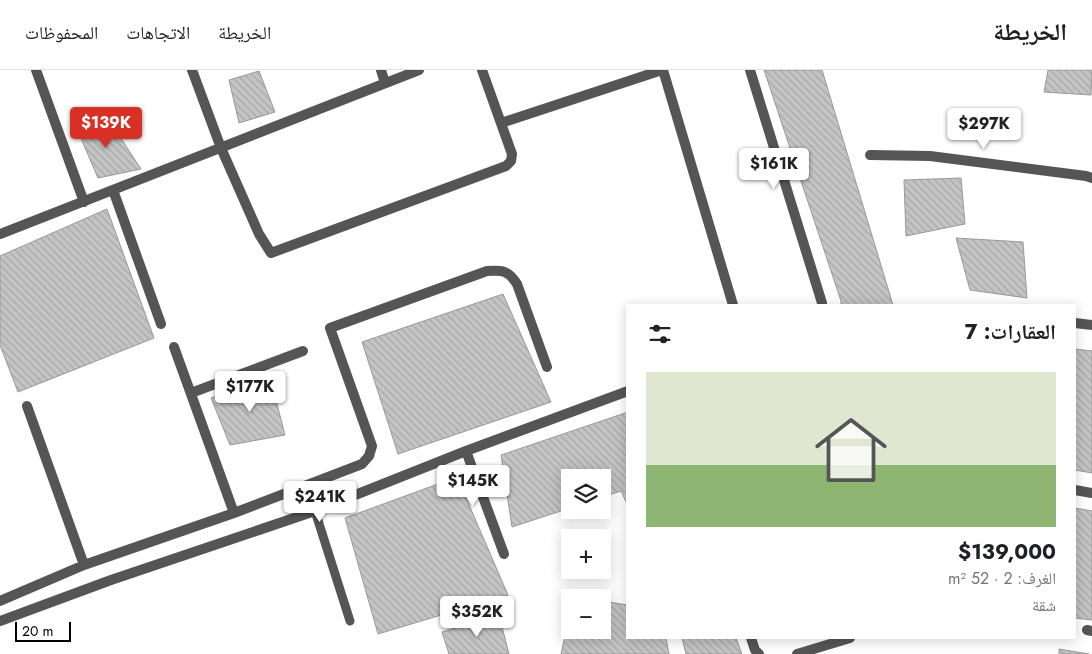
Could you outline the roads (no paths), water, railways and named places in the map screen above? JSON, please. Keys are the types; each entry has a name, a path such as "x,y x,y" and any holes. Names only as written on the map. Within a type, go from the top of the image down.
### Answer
{"street":[{"path":"36,70 84,202"},
{"path":"192,70 222,148 259,234 271,253 506,166 511,161 512,154 482,70"},
{"path":"381,70 385,83"},
{"path":"0,234 419,70"},
{"path":"501,123 662,70 733,304"},
{"path":"750,70 822,303"},
{"path":"870,155 930,156 1092,178"},
{"path":"113,190 161,324"},
{"path":"0,601 84,566 234,513 362,464 369,456 372,446 330,328 487,271 500,270 510,274 517,284 547,368"},
{"path":"1076,323 1092,325"},
{"path":"174,347 234,513"},
{"path":"191,393 304,351"},
{"path":"0,621 111,580 315,511 466,451 626,392"},
{"path":"27,406 84,566"},
{"path":"466,451 504,554"},
{"path":"1076,490 1092,493"},
{"path":"751,639 759,654"},
{"path":"797,654 847,639"}],"lane":[{"path":"315,511 350,621"}]}
